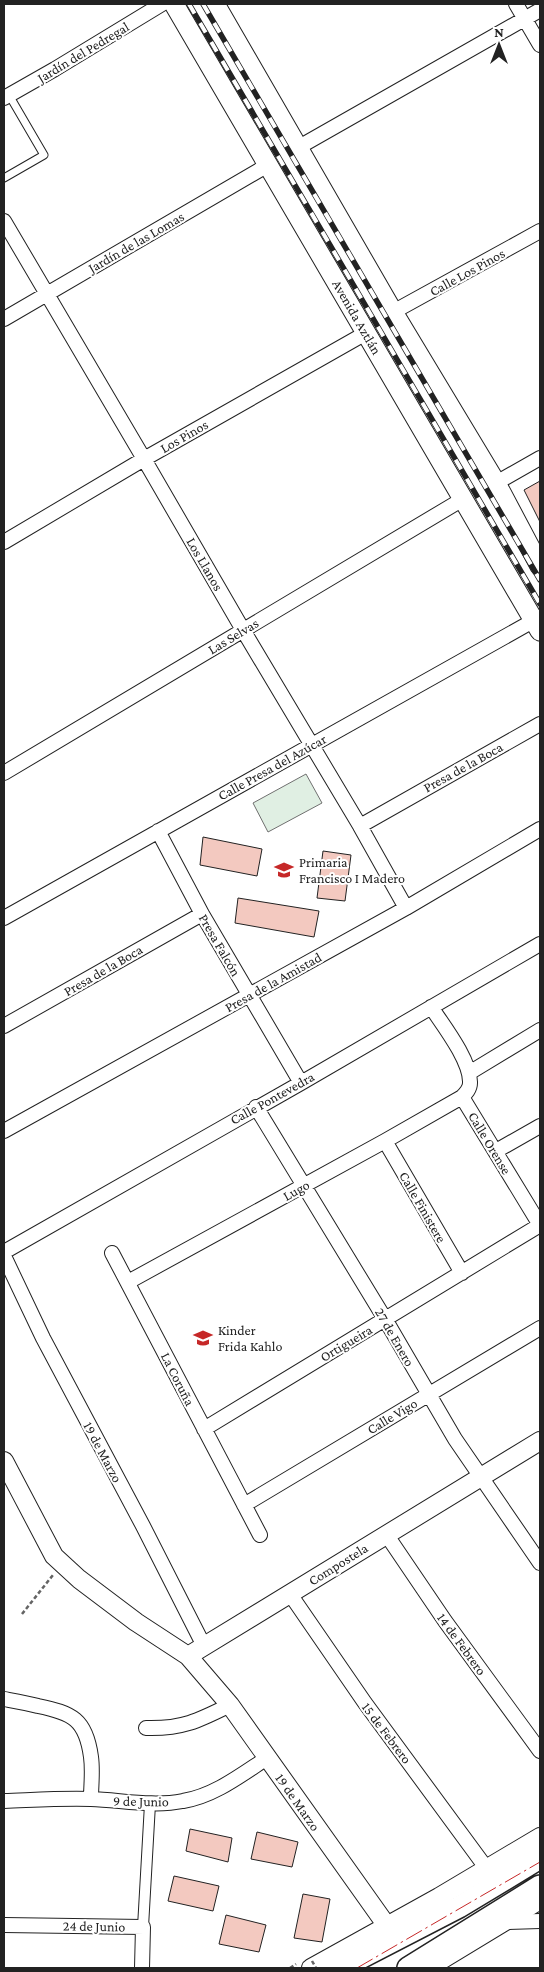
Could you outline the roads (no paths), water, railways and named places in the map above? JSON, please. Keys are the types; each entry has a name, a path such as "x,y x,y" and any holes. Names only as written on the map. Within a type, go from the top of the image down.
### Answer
{"main road":[{"name":"Avenida Aztlán","path":"174,4 463,500 538,623"},
{"path":"215,4 393,312 496,484 540,566"},
{"path":"341,1968 460,1907 540,1858"},
{"path":"408,1968 540,1886"}],"street":[{"name":"Jardín del Pedregal","path":"7,97 162,4"},
{"path":"516,4 540,46"},
{"path":"299,147 540,10"},
{"name":"Jardín de las Lomas","path":"4,319 268,165"},
{"name":"Los Llanos","path":"4,221 311,746 360,826 406,908"},
{"name":"Calle Los Pinos","path":"393,312 540,231"},
{"name":"Los Pinos","path":"4,542 144,458 366,333"},
{"path":"496,484 540,458"},
{"name":"Las Selvas","path":"4,773 463,500"},
{"name":"Calle Presa del Azúcar","path":"4,918 311,746 538,623"},
{"name":"Presa de la Boca","path":"360,826 540,724"},
{"name":"Presa de la Amistad","path":"4,1131 406,908 540,829"},
{"name":"Presa Falcón","path":"158,831 202,914 300,1083"},
{"name":"Presa de la Boca","path":"4,1026 202,914"},
{"name":"Calle Pontevedra","path":"4,1252 540,944"},
{"path":"431,1006 463,1059 469,1073 540,1030"},
{"name":"Calle Orense","path":"469,1073 469,1088 462,1097 540,1225"},
{"name":"Lugo","path":"128,1282 462,1097"},
{"name":"27 de Enero","path":"256,1108 385,1319 455,1439 540,1564"},
{"path":"496,1151 540,1126"},
{"name":"Calle Finistere","path":"385,1141 462,1273"},
{"name":"Ortigueira","path":"204,1429 540,1225"},
{"name":"La Coruña","path":"112,1253 260,1534"},
{"name":"19 de Marzo","path":"4,1256 43,1338 143,1526 204,1646"},
{"name":"Calle Vigo","path":"244,1505 540,1328"},
{"name":"Compostela","path":"188,1656 540,1441"},
{"path":"4,1461 41,1534 61,1564 136,1622 188,1656"},
{"name":"14 de Febrero","path":"386,1534 445,1621 540,1751"},
{"name":"15 de Febrero","path":"290,1594 365,1702 487,1869"},
{"name":"19 de Marzo","path":"188,1656 230,1705 387,1926"},
{"path":"4,1699 63,1711 74,1718 83,1730 90,1750 92,1769 90,1799"},
{"path":"146,1728 180,1726 197,1722 230,1705"},
{"name":"9 de Junio","path":"4,1800 90,1799 150,1804 183,1802 205,1794 235,1779 267,1758"},
{"path":"143,1927 150,1804"},
{"path":"312,1965 387,1926 487,1869 540,1836"},
{"path":"428,1968 540,1900"},
{"path":"504,1922 540,1921"},
{"name":"24 de Junio","path":"4,1925 143,1927 142,1968"}],"lane":[{"path":"4,178 44,155 7,97"}],"railway":[{"path":"189,4 540,604"},
{"path":"203,4 540,580"}],"place":[{"name":"Primaria Francisco I Madero","path":"284,870"},
{"name":"Kinder Frida Kahlo","path":"203,1338"}]}
